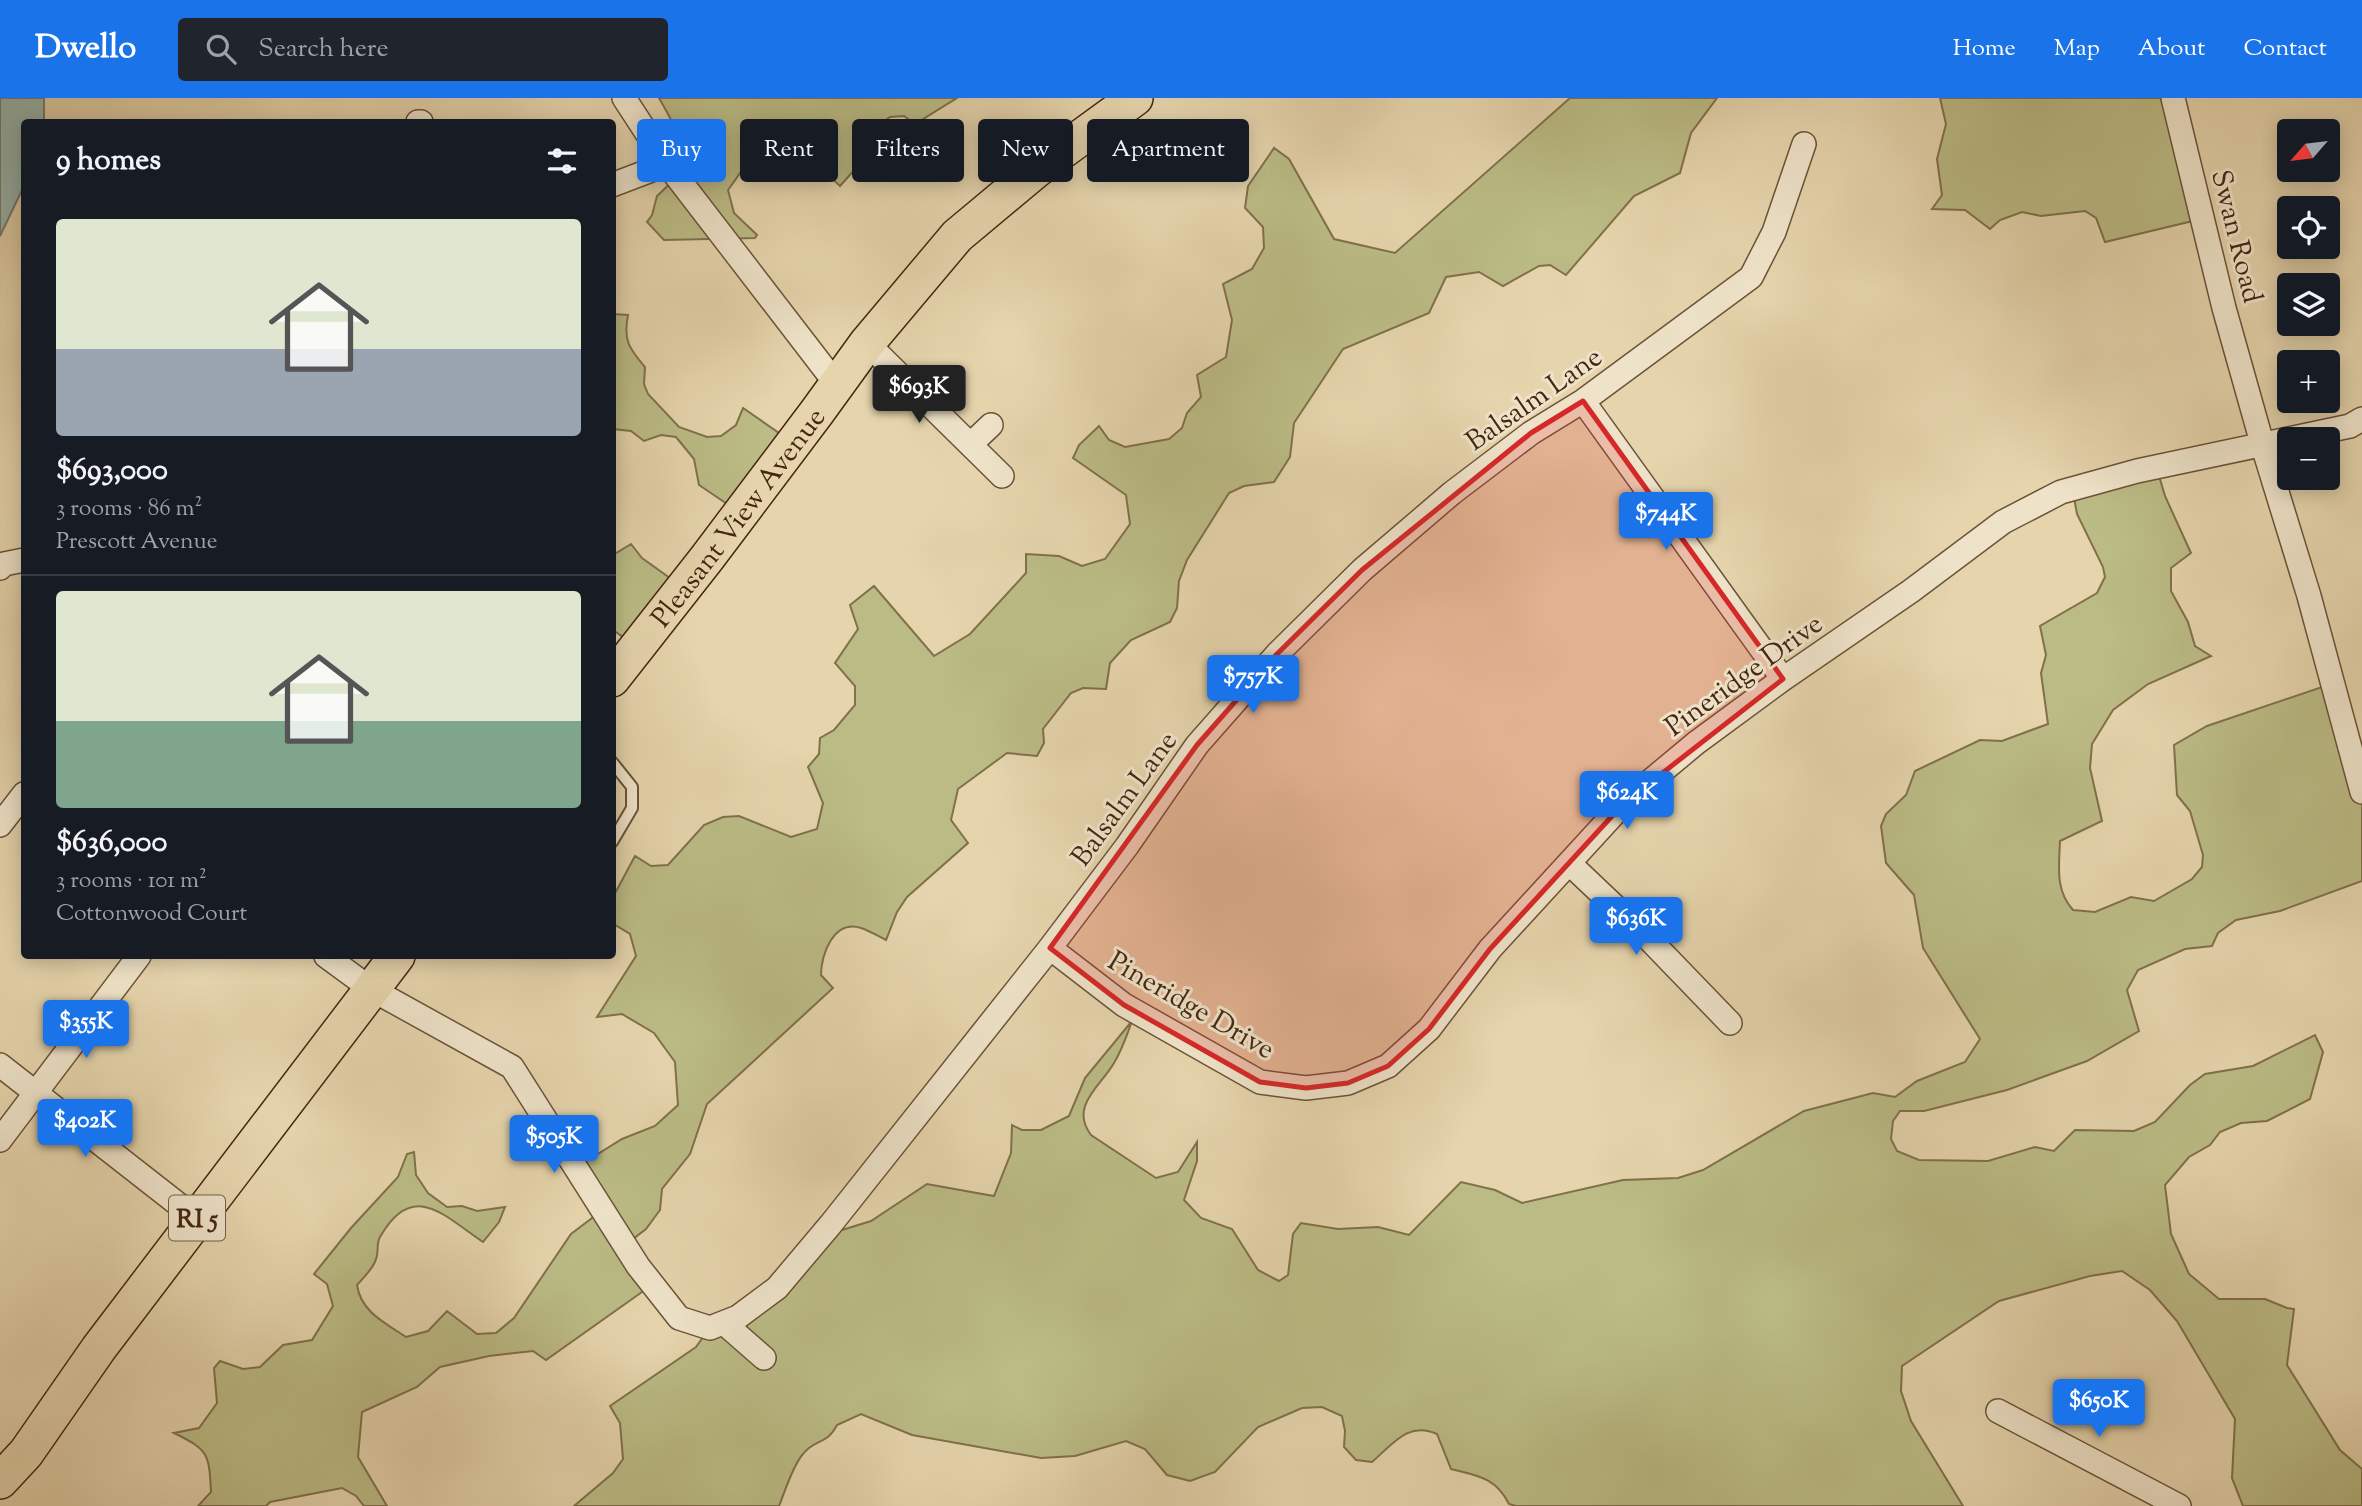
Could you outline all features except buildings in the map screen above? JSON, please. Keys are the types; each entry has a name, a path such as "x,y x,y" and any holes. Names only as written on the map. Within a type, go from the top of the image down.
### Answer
{"main road":[{"name":"Pleasant View Avenue","path":"616,674 707,558 867,343 957,236 1036,170 1135,98"},
{"name":"RI 5","path":"0,1481 26,1453 99,1348 395,959"}],"street":[{"path":"624,98 638,119"},
{"name":"Swan Road","path":"2173,98 2224,308 2309,596 2362,792"},
{"name":"Balsalm Lane","path":"724,1323 738,1317 777,1288 831,1224 1050,948 1127,846 1197,745 1277,654 1362,570 1451,493 1531,433 1583,401 1751,277 1774,232 1804,144"},
{"path":"616,183 637,175"},
{"path":"681,182 837,385"},
{"path":"867,343 1002,476"},
{"path":"1583,401 1783,678"},
{"name":"Pineridge Drive","path":"1050,948 1124,1005 1260,1082 1306,1088 1348,1083 1388,1066 1429,1029 1490,948 1623,803 1696,743 1783,678 1911,591 2003,522 2061,492 2137,471 2350,425 2362,419"},
{"path":"971,444 991,425"},
{"path":"0,568 4,564 21,561"},
{"path":"0,825 21,797"},
{"path":"1569,863 1646,936 1730,1023"},
{"path":"0,1140 137,959"},
{"path":"330,959 371,989 512,1068 638,1266 679,1318 710,1328 724,1323 764,1358"},
{"path":"0,1065 197,1219"},
{"path":"1998,1411 2179,1506"}],"lane":[{"path":"616,767 632,787 632,808 616,835"}],"highlighted area":[{"path":"1583,401 1783,679 1624,803 1490,949 1429,1029 1388,1066 1348,1083 1306,1088 1260,1082 1124,1005 1050,948 1197,745 1277,654 1362,570 1531,433"}],"green space":[{"path":"659,98 957,98 923,119 908,119 904,116 852,119 852,173 840,186 836,182 838,182 838,119 740,119 740,173 728,190 734,213 757,235 755,238 664,240 647,222 652,215 657,196 672,182 726,182 726,119 670,119"},
{"path":"1570,98 1717,98 1691,133 1680,173 1634,196 1566,275 1550,265 1539,266 1503,286 1479,272 1446,277 1429,313 1343,349 1294,423 1290,457 1274,482 1244,486 1229,493 1187,560 1179,581 1177,608 1170,622 1131,640 1110,663 1106,689 1083,688 1071,693 1043,729 1044,743 1037,756 1007,753 958,789 951,820 968,843 907,897 897,912 886,940 864,929 852,927 836,933 823,958 821,975 833,988 707,1104 690,1154 662,1189 660,1210 646,1229 624,1246 649,1287 546,1360 533,1351 489,1356 440,1367 417,1387 362,1412 358,1457 387,1506 364,1506 356,1496 342,1488 270,1502 266,1506 198,1506 211,1492 208,1461 201,1449 174,1433 199,1428 217,1403 214,1368 220,1361 243,1369 260,1367 283,1345 312,1340 333,1306 327,1284 314,1274 351,1228 398,1177 407,1154 414,1152 416,1175 428,1193 447,1207 462,1206 477,1211 505,1207 499,1222 483,1242 429,1208 417,1206 392,1219 379,1240 373,1266 357,1285 363,1303 369,1310 406,1337 428,1331 447,1311 477,1334 496,1333 514,1318 571,1234 600,1212 577,1167 622,1139 655,1126 678,1105 675,1062 654,1033 622,1014 597,1017 636,956 630,934 616,925 616,891 635,856 651,866 668,865 704,825 723,817 739,816 791,837 817,829 823,803 808,767 819,754 820,738 834,730 855,705 855,686 835,663 858,629 850,605 874,586 934,656 970,634 1026,573 1026,554 1059,556 1082,566 1105,559 1130,524 1126,495 1073,458 1079,445 1099,426 1109,440 1125,447 1169,439 1182,428 1187,413 1201,397 1197,375 1226,357 1232,320 1223,284 1252,269 1264,248 1263,227 1245,208 1248,186 1274,148 1289,159 1334,239 1395,253"},
{"path":"1940,98 2170,98 2197,220 2105,242 2096,218 2085,211 2041,216 2022,212 2000,220 1990,229 1965,210 1932,209 1942,195 1937,159 1946,124"},
{"path":"616,314 628,315 627,338 631,349 645,367 644,384 648,394 679,427 707,437 721,436 736,425 743,408 792,442 739,512 699,485 694,459 676,437 661,435 644,441 631,431 616,429"},
{"path":"2157,469 2165,496 2191,553 2171,568 2171,591 2188,622 2195,646 2211,656 2148,684 2113,710 2092,744 2090,768 2102,821 2060,841 2059,878 2063,894 2073,910 2095,912 2131,897 2154,901 2192,879 2202,867 2203,855 2190,811 2177,795 2174,745 2207,726 2328,685 2362,802 2362,881 2280,911 2236,920 2218,933 2212,946 2185,949 2138,970 2127,990 2139,1031 2087,1061 2007,1090 1924,1111 1900,1111 1893,1121 1891,1139 1897,1151 1919,1160 1988,1161 2035,1147 2054,1151 2075,1130 2134,1131 2155,1122 2190,1085 2205,1074 2253,1066 2315,1035 2323,1052 2310,1099 2267,1121 2241,1123 2220,1132 2210,1145 2189,1157 2165,1185 2171,1234 2189,1274 2219,1299 2265,1299 2294,1309 2287,1365 2340,1450 2362,1469 2362,1506 2243,1506 2232,1478 2235,1419 2177,1321 2150,1290 2122,1271 2090,1276 1999,1301 1902,1366 1901,1391 1911,1421 1963,1506 1516,1506 1509,1504 1498,1488 1485,1479 1451,1469 1437,1434 1427,1431 1409,1432 1372,1462 1356,1460 1344,1447 1342,1416 1322,1407 1302,1408 1258,1427 1215,1472 1190,1481 1167,1475 1145,1449 1126,1441 1075,1456 1041,1458 912,1435 861,1414 837,1425 829,1436 807,1449 796,1465 779,1506 574,1506 613,1473 623,1459 620,1423 610,1406 696,1347 706,1333 826,1235 871,1221 927,1184 994,1196 1011,1153 1012,1125 1022,1130 1041,1130 1069,1116 1085,1078 1132,1021 1117,1058 1089,1097 1083,1115 1085,1125 1091,1135 1156,1178 1178,1172 1197,1142 1197,1161 1184,1200 1201,1218 1232,1229 1258,1270 1279,1281 1288,1275 1293,1234 1301,1223 1338,1229 1378,1227 1409,1235 1461,1182 1495,1190 1522,1203 1623,1180 1678,1178 1703,1170 1804,1111 1873,1093 1895,1097 1917,1081 1965,1062 1980,1039 1923,948 1914,895 1886,863 1881,826 1886,814 1906,795 1915,771 1980,740 2002,741 2048,724 2041,673 2046,655 2040,626 2097,593 2105,577 2103,567 2077,514 2073,492"},
{"path":"631,544 642,558 681,586 637,647 616,632 616,553"}],"water":[{"path":"0,98 44,98 44,119 21,119 21,192 0,236"}]}
